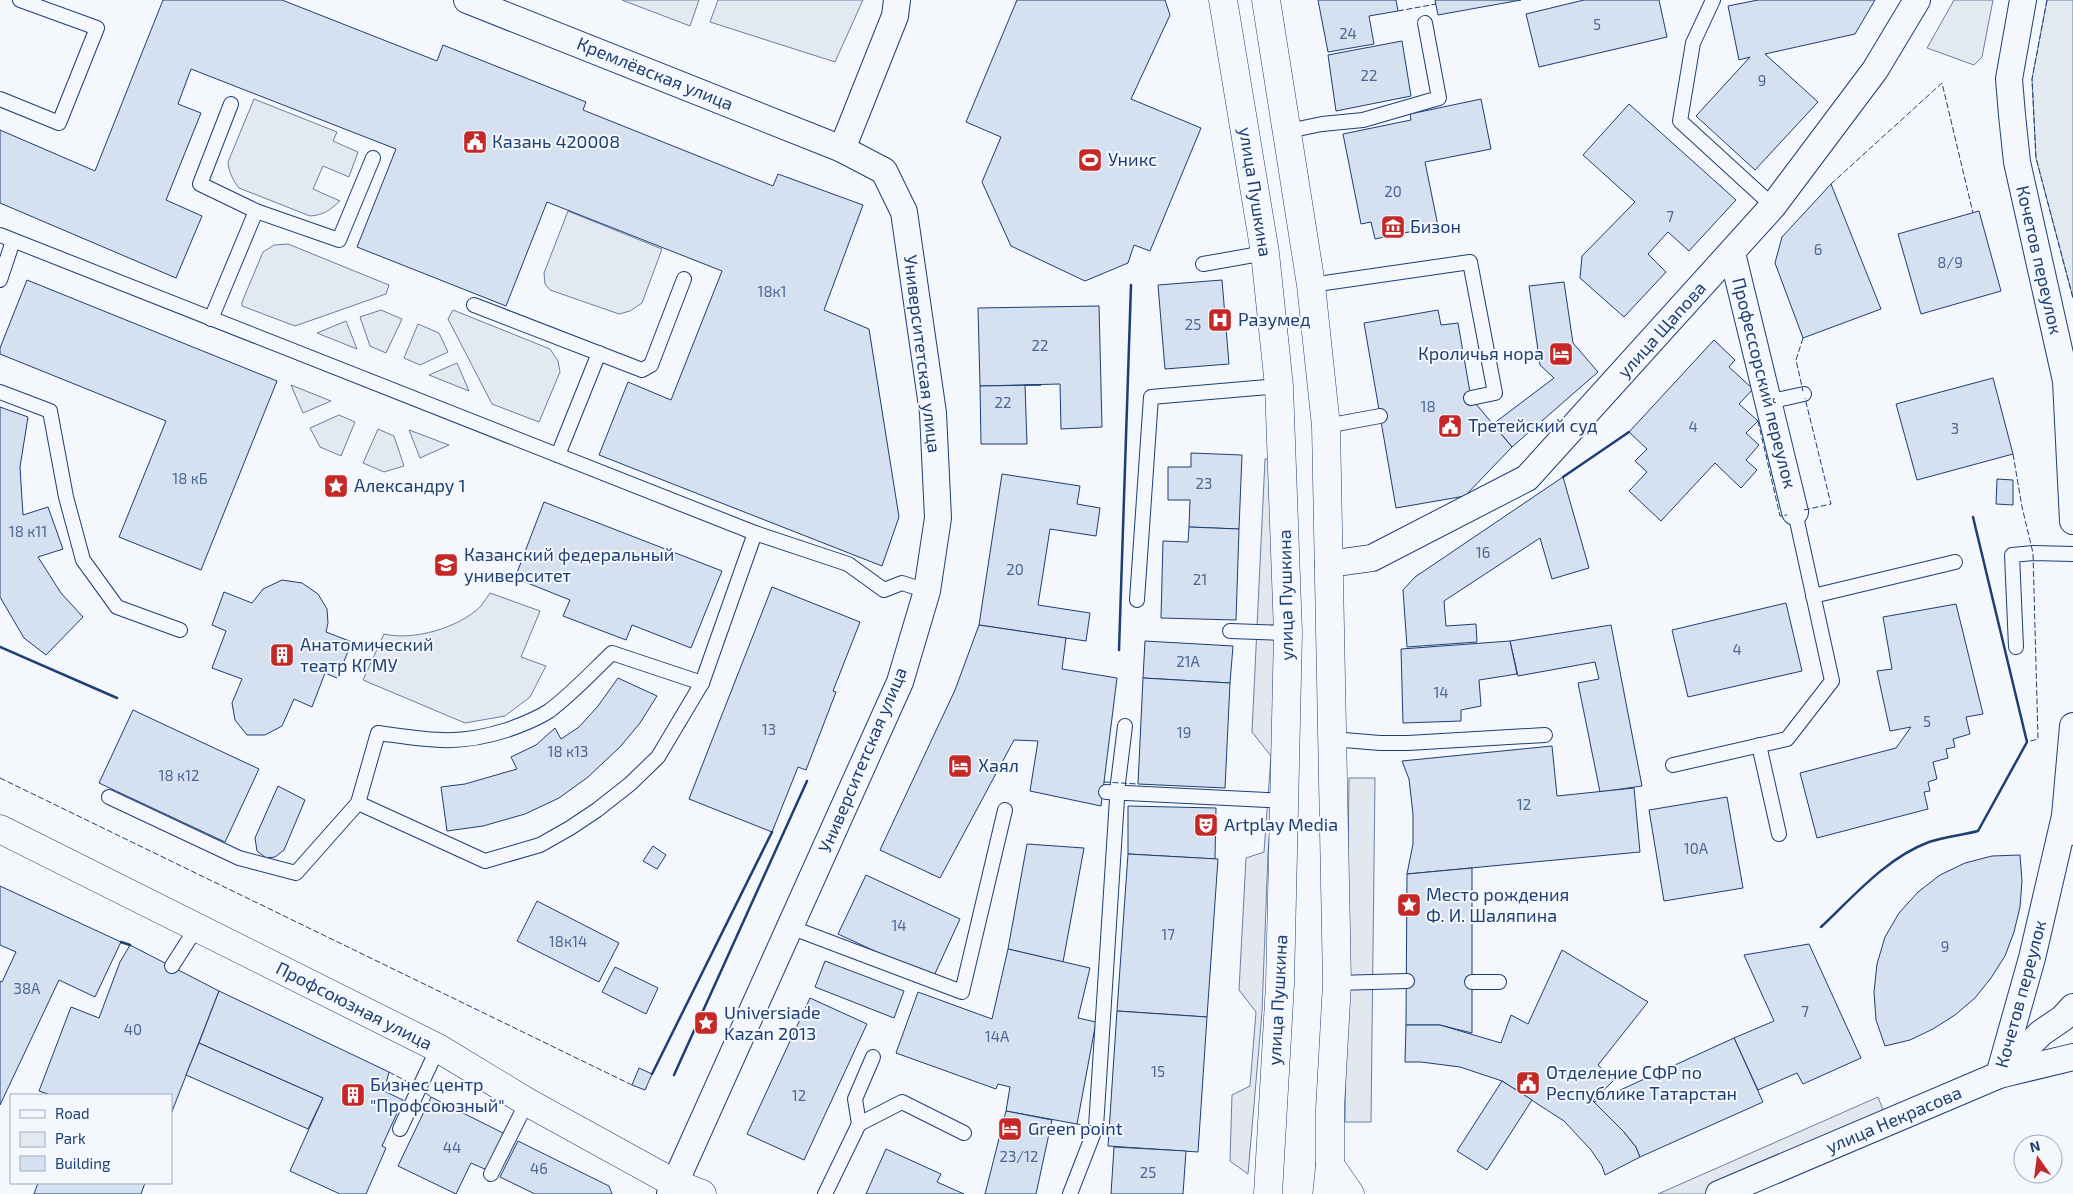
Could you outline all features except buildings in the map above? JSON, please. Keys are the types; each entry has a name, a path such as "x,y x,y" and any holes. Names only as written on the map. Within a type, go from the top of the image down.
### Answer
{"main road":[{"name":"улица Пушкина","path":"1223,0 1265,252 1279,386 1288,633 1286,800 1280,984 1268,1194"},
{"path":"1266,0 1311,286 1326,426 1337,983 1330,1108 1330,1165 1327,1194"},
{"name":"Профсоюзная улица","path":"0,829 438,1048 672,1188 702,1194"},
{"path":"1330,1165 1350,1194"}],"street":[{"name":"Кремлёвская улица","path":"467,0 842,149"},
{"path":"842,149 895,16 897,0"},
{"name":"улица Щапова","path":"1328,564 1372,558 1527,478 1773,206 1875,70 1917,0"},
{"name":"Кочетов переулок","path":"2023,0 2009,79 2012,115 2017,162 2066,381 2073,521"},
{"name":"Университетская улица","path":"672,1188 900,682 927,591 938,518 933,413 904,212 884,171 842,149"},
{"name":"Профессорский переулок","path":"1732,253 1795,512"},
{"name":"Кочетов переулок","path":"1999,1075 2032,958 2066,816 2073,726"},
{"name":"Кочетов переулок","path":"2066,816 2073,845"},
{"name":"Кочетов переулок","path":"1999,1075 2041,1033 2062,1018 2073,1007"},
{"name":"улица Некрасова","path":"1719,1194 1999,1075 2073,1057"}],"lane":[{"path":"0,99 59,123 97,28 20,0"},
{"path":"1713,0 1693,43 1680,121 1773,206"},
{"path":"1288,131 1322,124 1363,120 1439,98 1425,23"},
{"path":"231,104 200,184 256,211 339,240 372,158"},
{"path":"211,319 256,211"},
{"path":"0,280 7,238 756,532 848,564 884,590 902,583 927,591"},
{"path":"1203,264 1265,252"},
{"path":"1311,286 1470,262 1495,394 1471,398"},
{"path":"474,306 642,370 649,367 684,279"},
{"path":"558,455 599,353"},
{"path":"1137,600 1151,397 1279,386"},
{"path":"0,392 50,411 66,497 83,560 117,607 180,630"},
{"path":"1768,402 1804,394"},
{"path":"1326,426 1380,416"},
{"path":"1673,765 1787,738 1832,680 1795,512"},
{"path":"358,803 485,861 540,845 597,810 630,784 658,757 702,683 756,532"},
{"path":"2016,647 2012,555 2033,553 2073,554"},
{"path":"1813,596 1954,562"},
{"path":"1230,631 1288,633"},
{"path":"109,797 239,858 296,873 358,803 378,732 430,740 460,741 520,726 548,711 612,653 702,683"},
{"path":"1070,1194 1096,1127 1112,792 1125,726"},
{"path":"1332,739 1408,743 1545,735"},
{"path":"1758,745 1779,834"},
{"path":"1112,792 1286,800"},
{"path":"790,927 962,992 1005,810"},
{"path":"172,966 197,927"},
{"path":"1337,983 1406,981"},
{"path":"1472,982 1499,982"},
{"path":"400,1129 438,1048"},
{"path":"825,1194 859,1124 855,1099 873,1057"},
{"path":"491,1174 527,1102"},
{"path":"859,1124 902,1102 964,1133"}],"green space":[{"path":"622,0 699,0 690,26"},
{"path":"718,0 863,0 835,62 710,22"},
{"path":"1954,0 1993,0 1982,57 1974,65 1927,48"},
{"path":"2047,0 2073,0 2073,298 2036,158 2032,79"},
{"path":"254,99 337,132 333,141 358,152 349,177 323,166 313,189 340,201 330,209 319,215 310,216 239,188 230,173 228,162"},
{"path":"568,211 662,249 642,303 630,311 619,314 550,290 545,284 544,273"},
{"path":"288,244 389,285 386,294 295,326 242,306 263,252 274,245"},
{"path":"381,310 402,319 386,353 370,346 360,317"},
{"path":"453,310 550,349 558,361 560,372 539,422 492,404 448,319"},
{"path":"346,321 357,349 317,333"},
{"path":"418,324 439,333 448,352 420,365 404,358"},
{"path":"457,363 469,391 429,375"},
{"path":"291,385 331,401 303,413"},
{"path":"339,415 355,422 341,456 320,447 310,428"},
{"path":"378,429 394,436 404,466 384,472 363,463"},
{"path":"409,430 449,445 420,458"},
{"path":"490,593 540,611 521,657 546,666 530,697 505,716 465,723 363,680 384,634 408,636 422,634 461,621 481,606"}],"shaded area":[{"path":"1281,458 1276,755 1268,853 1262,1012 1248,1174 1230,1161 1232,1095 1250,1086 1256,1012 1239,990 1246,858 1264,852 1271,756 1252,732 1265,459"},
{"path":"1349,778 1375,778 1371,1122 1345,1122"},
{"path":"1878,1097 1888,1123 1719,1194 1658,1194"}],"fence":[{"path":"2047,0 2032,79 2036,158 2073,298"},
{"path":"1398,11 1436,4"},
{"path":"1831,184 1942,83 1973,213"},
{"path":"1803,338 1796,360 1803,391"},
{"path":"1804,510 1831,504 1805,398"},
{"path":"1758,421 1780,516 1787,515"},
{"path":"2013,454 2022,507 2033,553 2038,739 2027,742"},
{"path":"0,778 632,1085"},
{"path":"1104,782 1138,784"},
{"path":"389,1072 419,1088 431,1097"},
{"path":"1077,1124 1110,1128"}],"wall":[{"path":"1119,650 1131,285"},
{"path":"1563,477 1629,432"},
{"path":"1821,927 1871,879 1898,858 1929,842 1978,831 2027,742 1973,517"},
{"path":"0,647 117,698"},
{"path":"674,1075 807,781"},
{"path":"652,1074 772,832"},
{"path":"121,942 130,945"}],"place":[{"name":"Казань 420008","path":"475,142"},
{"name":"Уникс","path":"1090,160"},
{"name":"Бизон","path":"1393,227"},
{"name":"Разумед","path":"1220,320"},
{"name":"Кроличья нора","path":"1561,354"},
{"name":"Третейский суд","path":"1450,426"},
{"name":"Александру 1","path":"336,486"},
{"name":"Казанский федеральный университет","path":"446,565"},
{"name":"Анатомический театр КГМУ","path":"282,655"},
{"name":"Хаял","path":"960,766"},
{"name":"Artplay Media","path":"1206,825"},
{"name":"Место рождения Ф. И. Шаляпина","path":"1409,905"},
{"name":"Universiade Kazan 2013","path":"706,1023"},
{"name":"Отделение СФР по Республике Татарстан","path":"1528,1083"},
{"name":"Бизнес центр \"Профсоюзный\"","path":"353,1095"},
{"name":"Green point","path":"1010,1129"}]}
